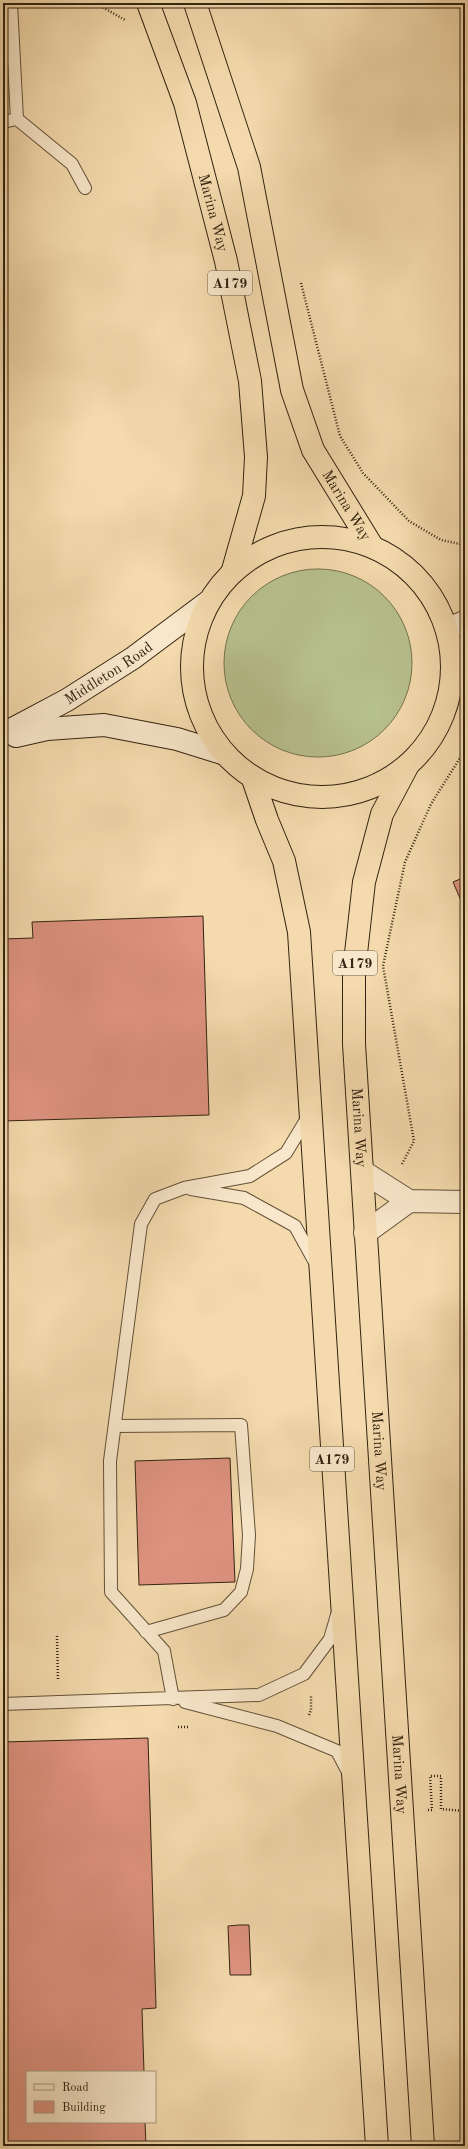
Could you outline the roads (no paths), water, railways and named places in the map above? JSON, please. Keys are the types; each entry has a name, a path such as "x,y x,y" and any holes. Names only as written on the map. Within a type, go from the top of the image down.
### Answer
{"highway":[{"name":"Marina Way","path":"148,3 185,103 226,261 250,381 256,457 254,496 233,570"},
{"name":"Marina Way","path":"195,3 249,167 292,390 313,450 372,546"},
{"name":"A179","path":"336,537 372,546 405,566 431,594 456,626 453,666 448,703 433,737 408,765 374,788 333,798 292,795 253,779 222,753 201,719 191,680 193,640 208,602 233,570 264,550 299,538 336,537"},
{"name":"Marina Way","path":"408,765 382,814 364,882 354,971 354,1044 401,1814 423,2146"},
{"name":"A179","path":"253,779 267,820 284,861 299,932 377,2146"}],"main road":[{"name":"Middleton Road","path":"3,734 67,700 133,658 208,602"},
{"name":"Middleton Road","path":"3,738 47,729 104,725 176,739 222,753"},
{"path":"362,1171 409,1201 465,1202"},
{"path":"365,1233 409,1201"},
{"path":"421,2121 435,2146"}],"lane":[{"path":"12,3 17,119 72,164 85,188"},
{"path":"3,122 17,119"},
{"path":"173,1699 164,1650 111,1592 110,1461 141,1224 155,1199 184,1188 250,1176 286,1153 310,1112"},
{"path":"184,1188 244,1198 295,1226 320,1273"},
{"path":"115,1426 241,1425 250,1535 247,1569 241,1592 224,1610 146,1632"},
{"path":"3,1704 259,1695 304,1674 330,1639 342,1603"},
{"path":"173,1699 277,1726 337,1751 353,1783"}]}
